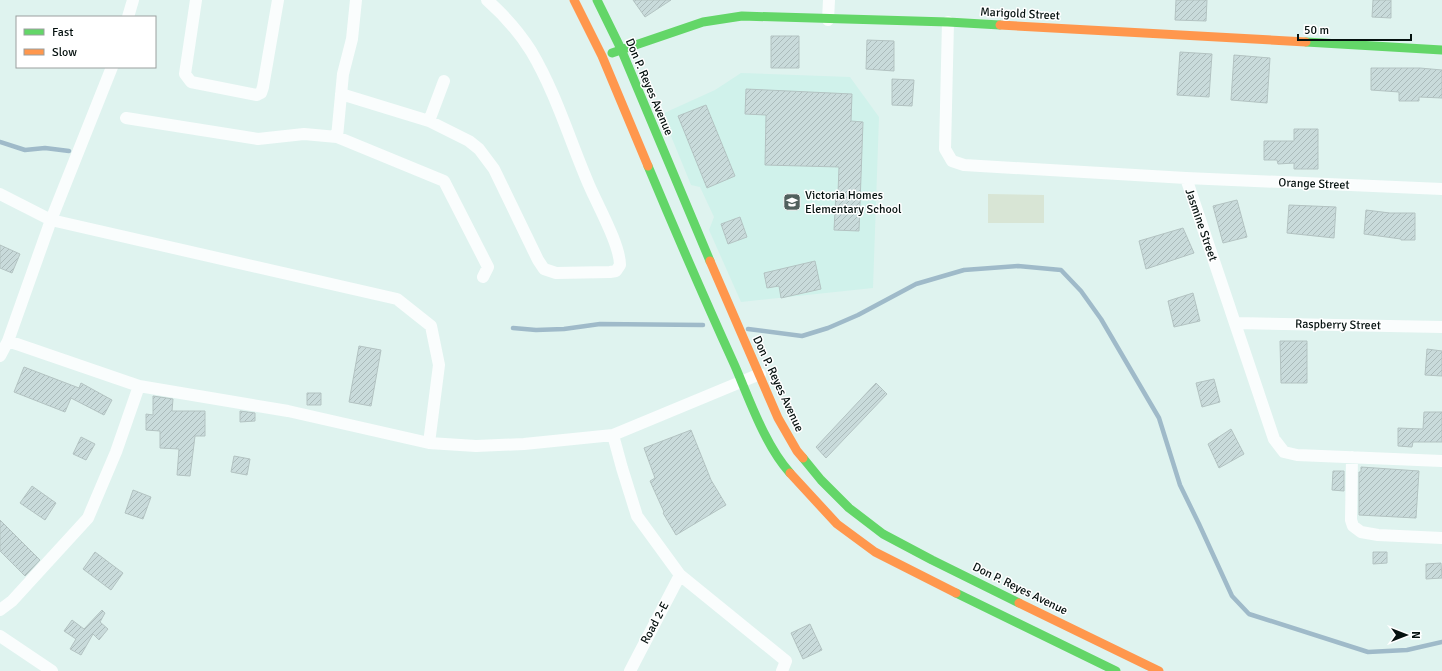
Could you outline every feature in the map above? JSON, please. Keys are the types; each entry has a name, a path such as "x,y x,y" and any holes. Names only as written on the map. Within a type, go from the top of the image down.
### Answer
{"street":[{"path":"128,16 133,0"},
{"path":"196,0 185,74 191,82 257,94 261,93 263,87 278,0"},
{"path":"337,137 343,74 352,38 356,0"},
{"path":"341,94 429,121 469,141 486,158 494,170 538,260 544,269 556,273 610,272 616,270 620,265 619,252 589,184 551,90 531,50 504,14 488,0"},
{"path":"574,0 602,56 673,227 761,425 780,462 837,524 875,552 924,578 1116,671"},
{"name":"Don P. Reyes Avenue","path":"597,0 621,49 685,204 778,418 797,451 821,480 849,508 883,534 932,560 1159,671"},
{"path":"828,20 829,0"},
{"name":"Marigold Street","path":"602,56 703,22 742,16 828,20 948,22 1442,50"},
{"name":"Jasmine Street","path":"948,22 945,149 952,162 964,165 1186,178 1274,440 1284,452 1297,455 1442,461"},
{"path":"0,356 8,341 52,220 112,68"},
{"path":"429,121 444,81"},
{"path":"126,118 258,139 304,134 337,137 444,181 488,267 483,277"},
{"name":"Orange Street","path":"1186,178 1442,189"},
{"path":"0,194 52,220 397,299 431,326 439,365 429,443"},
{"name":"Raspberry Street","path":"1235,323 1442,327"},
{"path":"8,341 139,386 288,411 429,443 476,446 524,444 613,435 760,374"},
{"path":"0,610 12,601 88,518 116,452 139,386"},
{"path":"613,435 637,516 680,575 784,666"},
{"path":"1352,457 1351,520 1353,526 1361,532 1378,535 1442,538"},
{"name":"Road 2-E","path":"630,671 680,575"},
{"path":"0,636 52,671"}],"shaded area":[{"name":"Victoria Homes Elementary School","path":"741,73 850,77 879,117 873,288 741,302 709,230 714,217 700,187 691,185 662,114 715,90"},
{"path":"988,194 1044,195 1044,223 988,223"}],"building":[{"path":"633,0 671,0 645,17"},
{"path":"1176,0 1207,0 1206,21 1175,20"},
{"path":"1373,0 1391,0 1391,18 1372,17"},
{"path":"771,36 799,36 799,68 771,68"},
{"path":"867,40 894,41 894,71 866,69"},
{"path":"1180,52 1212,54 1209,97 1177,95"},
{"path":"1234,55 1270,58 1267,103 1231,100"},
{"path":"1371,68 1420,68 1442,70 1442,98 1419,97 1419,101 1399,101 1399,92 1371,90"},
{"path":"892,79 914,80 912,106 892,105"},
{"path":"746,89 852,94 851,121 863,122 859,231 834,230 839,167 765,165 766,115 745,114"},
{"path":"706,105 735,176 707,188 678,116"},
{"path":"1294,129 1318,129 1318,169 1294,169 1294,163 1278,164 1277,160 1264,160 1264,141 1294,141"},
{"path":"1237,200 1247,237 1223,243 1213,206"},
{"path":"1289,205 1336,207 1334,238 1287,233"},
{"path":"1366,210 1390,213 1415,213 1415,240 1401,240 1364,234"},
{"path":"740,217 747,237 728,244 721,224"},
{"path":"1183,228 1194,253 1146,269 1139,241"},
{"path":"0,245 20,254 12,273 0,268"},
{"path":"815,261 821,289 781,298 779,286 767,288 764,273"},
{"path":"1193,293 1200,321 1174,327 1168,301"},
{"path":"1280,341 1307,341 1307,383 1281,383"},
{"path":"359,346 381,350 371,406 349,402"},
{"path":"1427,349 1442,351 1442,376 1425,375"},
{"path":"24,367 79,388 81,383 112,400 104,415 71,398 65,412 14,392"},
{"path":"1214,379 1220,402 1202,407 1196,383"},
{"path":"876,383 887,394 826,458 816,447"},
{"path":"307,393 321,393 321,405 307,405"},
{"path":"153,396 173,399 172,411 205,411 205,436 195,436 190,476 177,475 179,449 160,448 160,431 146,430 146,414 153,415"},
{"path":"240,411 255,413 255,421 240,422"},
{"path":"1424,412 1442,412 1442,442 1413,442 1412,447 1398,446 1398,428 1423,429"},
{"path":"1231,429 1244,454 1219,468 1208,444"},
{"path":"691,430 711,480 726,505 676,535 663,513 664,512 650,481 655,478 644,448"},
{"path":"81,437 95,444 86,460 73,454"},
{"path":"234,456 250,459 247,475 231,472"},
{"path":"1361,467 1419,471 1416,518 1359,515 1359,472 1361,472"},
{"path":"1333,471 1344,471 1344,491 1332,490"},
{"path":"32,486 56,503 45,520 20,503"},
{"path":"133,490 151,497 143,519 125,513"},
{"path":"0,520 40,560 25,576 0,551"},
{"path":"95,552 123,573 111,590 83,569"},
{"path":"1373,552 1387,552 1387,563 1373,564"},
{"path":"1441,563 1442,578 1426,579 1426,564"},
{"path":"102,610 105,613 100,622 108,629 99,640 93,634 81,655 70,649 76,639 64,631 72,620 84,629"},
{"path":"810,624 822,650 803,659 791,633"}],"waterway":[{"path":"0,142 25,150 45,148 69,151"},
{"path":"748,329 802,336 828,328 858,315 916,284 964,270 1018,266 1061,270 1081,291 1101,319 1159,418 1180,485 1232,596 1249,614 1368,652 1407,650 1442,642"},
{"path":"513,328 536,330 564,329 600,324 703,325"}],"traffic: fast":[{"path":"597,0 621,49 710,261"},
{"path":"612,53 703,22 742,16 1000,25"},
{"path":"1306,42 1442,50"},
{"path":"648,166 759,422 773,449 790,473"},
{"path":"803,458 821,480 849,508 883,534 1019,603"},
{"path":"956,593 1116,671"}],"traffic: slow":[{"path":"574,0 602,56 648,166"},
{"path":"1000,25 1306,42"},
{"path":"710,261 778,418 797,451 803,458"},
{"path":"790,473 837,524 875,552 956,593"},
{"path":"1019,603 1159,671"}],"place":[{"name":"Victoria Homes Elementary School","path":"792,202"}]}
